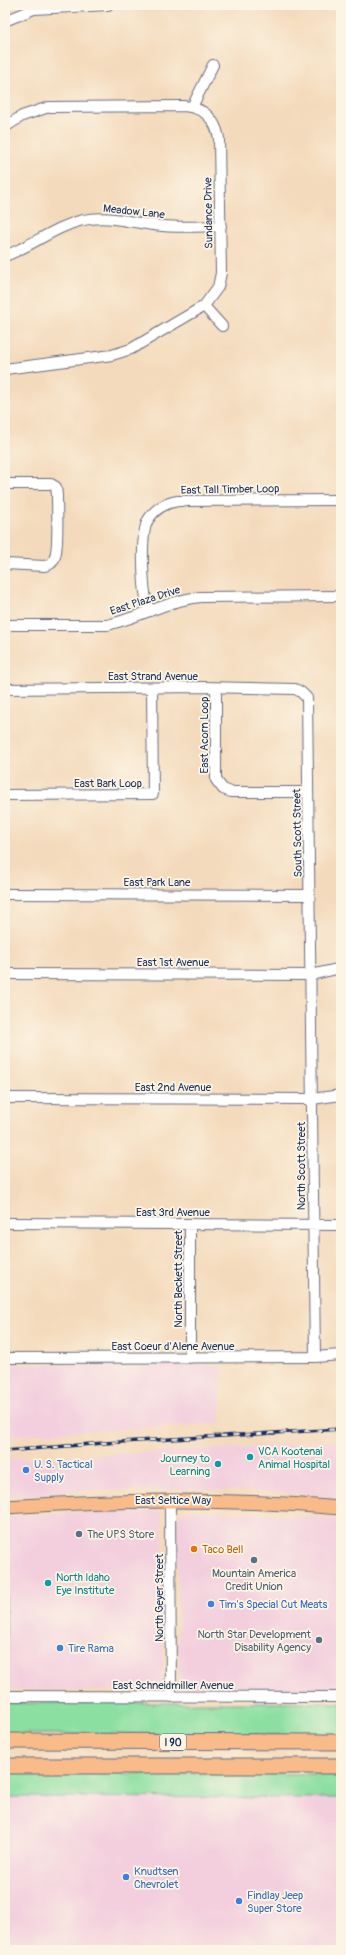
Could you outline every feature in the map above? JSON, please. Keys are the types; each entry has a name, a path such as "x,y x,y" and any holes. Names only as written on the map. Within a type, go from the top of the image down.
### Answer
{"highway":[{"name":"I 90","path":"5,1741 341,1742"},
{"name":"I 90","path":"5,1766 341,1766"}],"main road":[{"name":"East Seltice Way","path":"5,1507 71,1502 170,1500 280,1503 341,1508"}],"street":[{"path":"5,21 34,8 108,5"},
{"path":"192,107 213,65"},
{"name":"Sundance Drive","path":"5,126 22,116 49,107 192,107 200,110 213,120 218,130 221,226 220,278 218,287 204,306 131,349 119,353 5,369"},
{"name":"Meadow Lane","path":"5,256 28,246 55,230 84,220 116,219 167,227 221,226"},
{"path":"204,306 222,326"},
{"path":"5,484 51,484 56,487 57,495 56,550 54,561 44,566 5,564"},
{"name":"East Tall Timber Loop","path":"150,611 144,579 143,532 148,520 162,505 178,501 341,500"},
{"name":"East Plaza Drive","path":"5,625 107,624 122,622 182,600 201,596 341,596"},
{"name":"East Bark Loop","path":"5,795 153,794 152,688"},
{"name":"East Strand Avenue","path":"5,689 216,688 295,689 301,692"},
{"name":"East Acorn Loop","path":"216,688 216,780 219,786 231,792 308,792"},
{"name":"South Scott Street","path":"301,692 307,698 308,703 311,975"},
{"name":"East Park Lane","path":"5,894 309,895"},
{"name":"East 1st Avenue","path":"5,974 311,975 341,968"},
{"name":"North Scott Street","path":"311,975 315,1357"},
{"name":"East 2nd Avenue","path":"5,1098 312,1099 341,1095"},
{"name":"East 3rd Avenue","path":"5,1223 341,1224"},
{"name":"North Beckett Street","path":"190,1224 190,1358"},
{"name":"East Coeur d'Alene Avenue","path":"5,1358 315,1357 341,1354"},
{"name":"North Geyer Street","path":"170,1500 171,1697"},
{"name":"East Schneidmiller Avenue","path":"5,1696 341,1697"}],"shaded area":[{"path":"5,1364 221,1365 221,1423 5,1436"},
{"path":"341,1441 341,1497 275,1492 189,1489 81,1491 5,1496 5,1459 180,1451"},
{"path":"158,1510 161,1513 163,1525 162,1686 156,1690 5,1690 7,1665 6,1516"},
{"path":"189,1510 341,1519 341,1690 184,1690 179,1686 177,1519 181,1512"},
{"path":"5,1797 341,1798 341,1948 5,1950"}],"green space":[{"path":"5,1519 7,1665 5,1675"},
{"path":"5,1703 341,1703 341,1735 5,1734"},
{"path":"5,1773 341,1774 341,1798 5,1797"}],"railway":[{"path":"5,1451 104,1443 341,1429"}],"place":[{"name":"VCA Kootenai Animal Hospital","path":"250,1457"},
{"name":"Journey to Learning","path":"218,1464"},
{"name":"U. S. Tactical Supply","path":"26,1470"},
{"name":"The UPS Store","path":"79,1534"},
{"name":"Taco Bell","path":"194,1549"},
{"name":"Mountain America Credit Union","path":"254,1560"},
{"name":"North Idaho Eye Institute","path":"48,1583"},
{"name":"Tim's Special Cut Meats","path":"211,1604"},
{"name":"North Star Development Disability Agency","path":"319,1640"},
{"name":"Tire Rama","path":"60,1648"},
{"name":"Knudtsen Chevrolet","path":"126,1877"},
{"name":"Findlay Jeep Super Store","path":"239,1901"}]}
